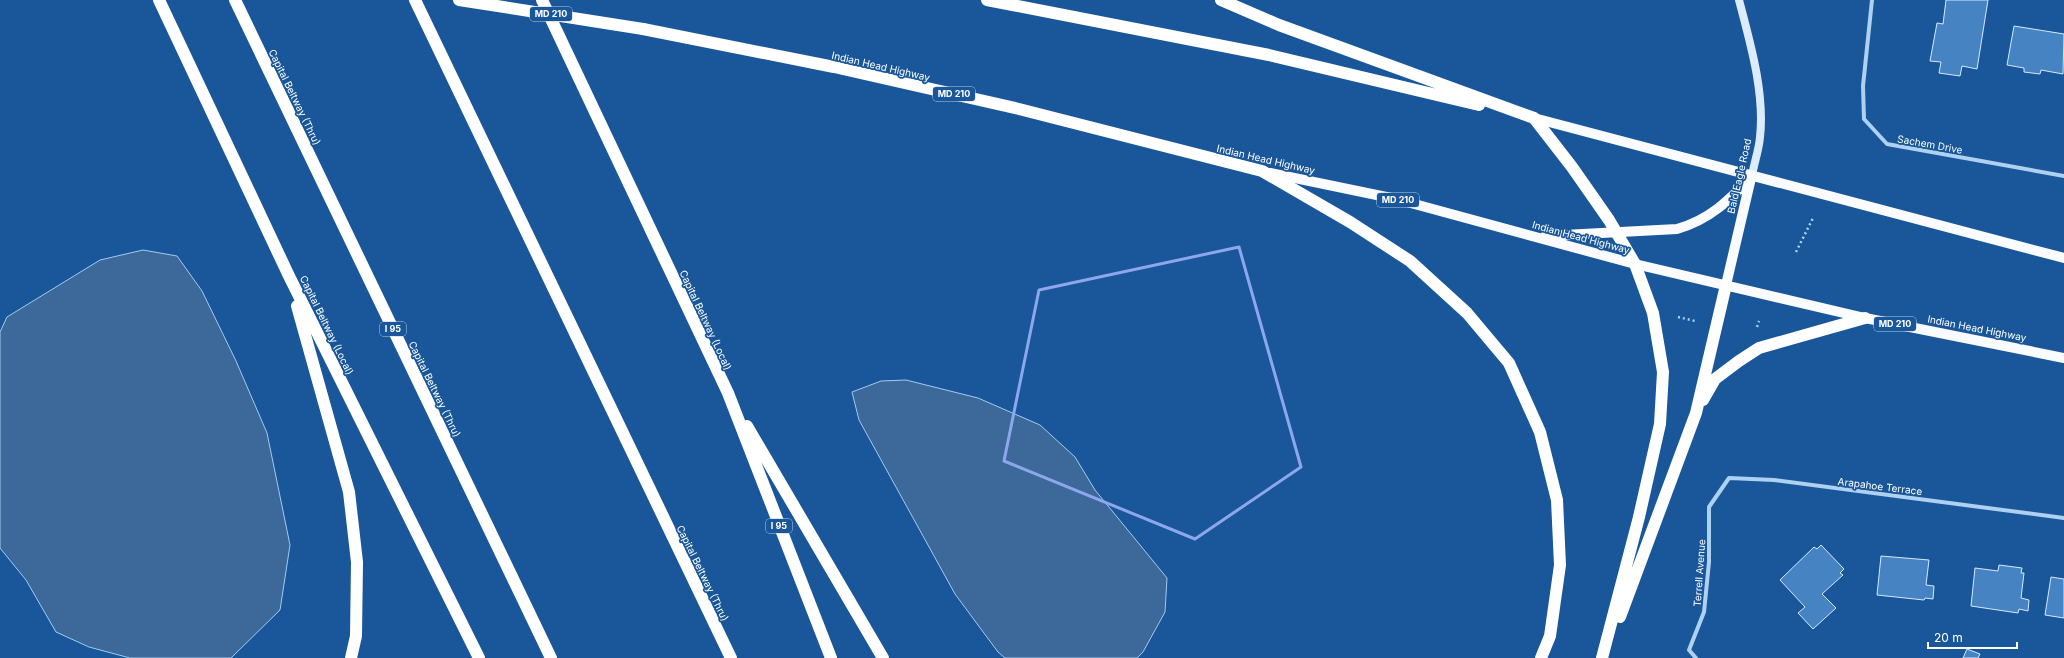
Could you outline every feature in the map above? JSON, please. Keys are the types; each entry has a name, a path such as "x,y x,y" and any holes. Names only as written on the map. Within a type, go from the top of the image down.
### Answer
{"highway":[{"name":"Capital Beltway (Local)","path":"159,0 289,276 479,658"},
{"name":"Capital Beltway (Thru)","path":"235,0 551,658"},
{"name":"Capital Beltway (Thru)","path":"415,0 731,658"},
{"name":"Indian Head Highway","path":"459,0 643,29 834,67 1012,107 1262,171"},
{"name":"Capital Beltway (Local)","path":"542,0 728,393 831,658"},
{"path":"987,0 1269,55 1534,118"},
{"path":"1221,0 1279,25 1534,118 1572,167 1617,234 1635,264 1653,313 1663,372 1660,424 1639,517 1604,658"},
{"path":"1262,171 1350,222 1410,261 1467,312 1509,363 1540,432 1557,500 1560,565 1550,636 1541,658"},
{"path":"289,276 349,492 357,562 356,636 351,658"},
{"path":"1604,658 1696,413 1726,285"},
{"path":"1696,413 1715,380 1739,360 1759,348 1865,318"},
{"path":"728,393 883,658"}],"main road":[{"path":"1534,118 2064,258"},
{"name":"Indian Head Highway","path":"1262,171 1396,199 1635,264 1865,318 2064,358"},
{"path":"1533,236 1617,234 1661,231 1691,226 1708,217 1729,201 1752,176"},
{"name":"Bald Eagle Road","path":"1726,285 1752,176"}],"street":[{"name":"Bald Eagle Road","path":"1739,0 1752,48 1761,111 1760,137 1752,176"},
{"name":"Sachem Drive","path":"1872,0 1863,86 1864,119 1887,144 2064,176"},
{"name":"Arapahoe Terrace","path":"1709,507 1729,478 1774,480 2064,518"},
{"name":"Terrell Avenue","path":"1696,658 1689,650 1704,612 1709,562 1709,507"}],"path":[{"path":"1796,252 1814,218"},
{"path":"1678,318 1696,321"}],"highlighted area":[{"path":"1239,247 1301,467 1195,539 1004,461 1039,290"}],"water":[{"path":"143,250 177,256 202,291 236,361 267,433 290,545 280,610 231,658 130,658 89,647 56,632 26,580 0,548 0,332 7,317 100,260"},
{"path":"906,380 978,398 1040,425 1075,457 1095,490 1167,578 1165,612 1143,652 1137,658 1005,658 998,652 955,594 859,420 852,392 881,381"}],"building":[{"path":"1946,0 1988,0 1977,69 1962,66 1960,76 1939,73 1941,62 1930,61 1937,23 1943,24"},
{"path":"2014,26 2064,34 2063,74 2041,70 2040,74 2024,72 2024,68 2007,65"},
{"path":"1821,545 1844,569 1840,573 1843,575 1822,594 1836,608 1813,629 1798,613 1805,607 1780,580 1814,547 1817,549"},
{"path":"1881,556 1929,560 1926,585 1934,586 1933,599 1925,598 1924,600 1877,595"},
{"path":"1999,565 2022,568 2021,573 2024,573 2021,598 2029,600 2028,611 2019,609 2018,613 1971,606 1975,568 1998,571"},
{"path":"2051,577 2064,579 2064,618 2045,615"},
{"path":"1967,649 1980,654 1978,658 1963,658"}]}
